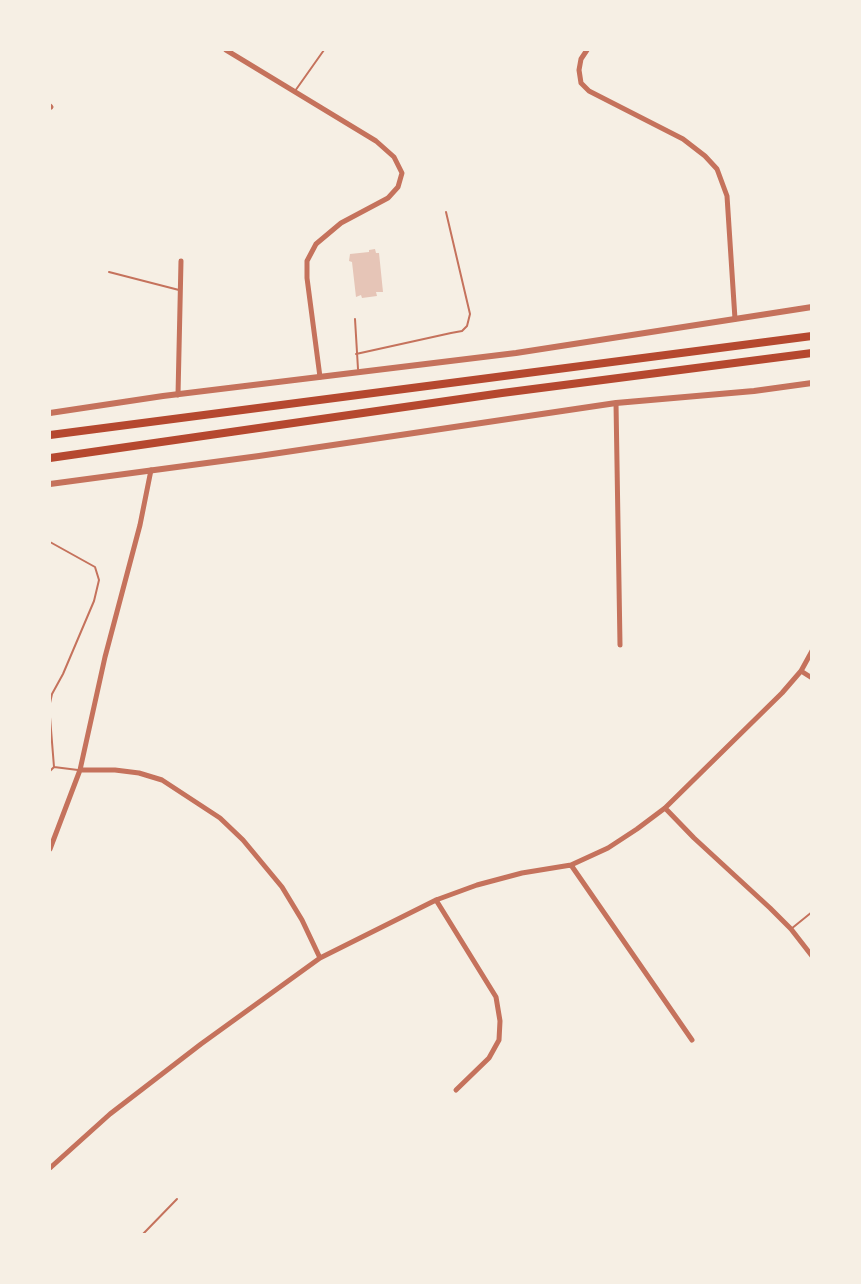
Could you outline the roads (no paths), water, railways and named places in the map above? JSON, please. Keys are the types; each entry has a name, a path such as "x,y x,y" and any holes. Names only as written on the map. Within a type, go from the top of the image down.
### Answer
{"highway":[{"path":"50,435 812,336"},
{"path":"50,458 502,393 812,353"}],"street":[{"path":"226,50 376,141 394,157 402,173 398,187 388,198 341,223 316,244 307,261 307,278 320,377"},
{"path":"587,50 581,59 579,70 581,82 589,91 683,139 705,156 717,169 727,196 735,319"},
{"path":"178,395 181,261"},
{"path":"50,413 516,353 812,307"},
{"path":"50,484 616,403 754,391 812,383"},
{"path":"616,403 620,645"},
{"path":"50,849 80,770 105,657 140,525 151,470"},
{"path":"50,1168 110,1114 182,1058 320,958 436,900 477,885 522,873 571,865 608,849 665,808 782,693 811,655"},
{"path":"801,671 812,678"},
{"path":"80,770 115,770 139,773 162,780 220,818 243,840 282,887 302,920 320,958"},
{"path":"665,808 791,929 812,956"},
{"path":"571,865 692,1040"},
{"path":"436,900 496,997 500,1021 499,1040 489,1058 456,1090"}],"lane":[{"path":"295,92 324,50"},
{"path":"356,354 462,331 467,326 470,314 446,212"},
{"path":"109,272 180,290"},
{"path":"355,319 359,372"},
{"path":"50,542 94,567 99,580 94,601 63,674 51,694 50,703"},
{"path":"50,717 54,767 50,771"},
{"path":"54,767 80,770"},
{"path":"791,929 812,912"},
{"path":"143,1234 177,1198"}]}
